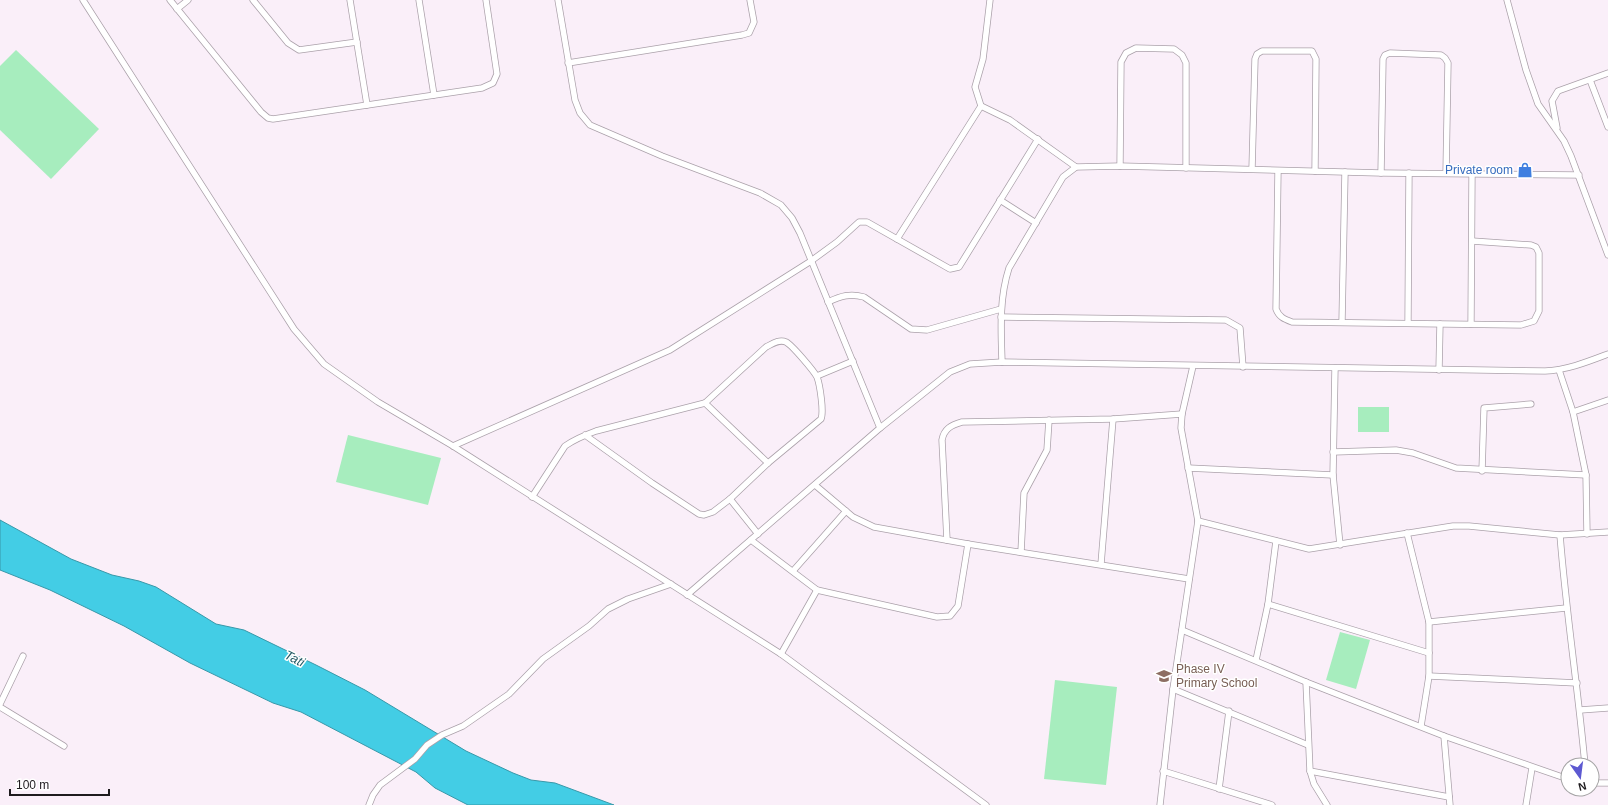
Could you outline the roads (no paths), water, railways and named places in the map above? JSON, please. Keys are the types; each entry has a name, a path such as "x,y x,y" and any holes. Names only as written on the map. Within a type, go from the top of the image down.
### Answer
{"street":[{"path":"83,0 294,329 311,351 324,364 378,402 453,446 781,654 962,789 986,805"},
{"path":"170,0 261,112 268,118 278,119 482,88 492,83 497,74 486,0"},
{"path":"178,9 188,0"},
{"path":"253,0 288,43 295,49 357,42"},
{"path":"350,0 367,105"},
{"path":"419,0 434,95"},
{"path":"558,0 576,104 585,120 590,125 662,156 760,193 781,205 792,218 880,428"},
{"path":"568,63 749,33 754,22 750,0"},
{"path":"990,0 983,59 975,87 981,106 1010,120 1076,167"},
{"path":"1507,0 1526,70 1538,104 1568,148 1608,255"},
{"path":"1120,166 1121,62 1126,53 1136,48 1144,48 1174,49 1182,55 1186,63 1186,168"},
{"path":"1252,169 1255,59 1257,54 1262,51 1312,51 1316,58 1315,171"},
{"path":"1381,173 1383,59 1385,55 1390,53 1441,55 1446,58 1448,63 1446,174"},
{"path":"1557,130 1552,101 1555,95 1558,92 1608,73"},
{"path":"1590,80 1608,127"},
{"path":"897,239 981,106"},
{"path":"453,446 670,350 811,261 837,242 859,222 867,222 950,269 959,267 1038,139"},
{"path":"1002,362 1001,309 1005,281 1009,268 1063,177 1076,167 1120,166 1472,175 1579,175"},
{"path":"1278,170 1276,309 1282,318 1292,322 1521,325 1534,321 1539,311 1539,253 1536,247 1531,245 1472,241"},
{"path":"1342,322 1345,172"},
{"path":"1408,323 1409,173"},
{"path":"1471,324 1472,175"},
{"path":"1000,200 1036,223"},
{"path":"828,302 842,295 857,295 864,297 911,328 918,330 927,330 1001,309"},
{"path":"1001,317 1226,320 1240,328 1243,367"},
{"path":"1439,370 1440,324"},
{"path":"532,497 565,446 585,435 705,403 766,347 776,342 786,342 817,376 823,411 821,419 768,463 730,499 713,512 704,515 699,514 652,484 585,435"},
{"path":"687,595 880,428 950,372 970,364 1002,362 1439,370 1559,370 1608,354"},
{"path":"817,376 853,361"},
{"path":"1160,805 1163,771 1198,521 1182,438 1182,414 1193,366"},
{"path":"1335,368 1333,476 1340,546"},
{"path":"1559,370 1573,412 1586,475 1587,534"},
{"path":"1573,412 1608,400"},
{"path":"705,403 768,463"},
{"path":"1482,471 1484,408 1531,404"},
{"path":"947,540 942,440 943,434 954,424 962,422 1113,419 1182,414"},
{"path":"1101,564 1113,419"},
{"path":"1021,552 1024,493 1047,450 1049,420"},
{"path":"1333,452 1396,450 1413,453 1451,468 1482,471 1586,475"},
{"path":"1188,468 1333,476"},
{"path":"815,485 853,517 874,527 968,544 1189,579"},
{"path":"730,499 758,534"},
{"path":"793,571 846,511"},
{"path":"1198,521 1309,549 1340,546 1453,526 1469,526 1560,535 1608,532"},
{"path":"1407,533 1429,622 1429,676 1421,726"},
{"path":"1560,535 1566,608 1580,710 1584,757"},
{"path":"751,540 817,590 937,617 950,616 958,606 968,544"},
{"path":"1256,660 1268,604 1276,541"},
{"path":"369,805 373,795 380,785 415,759 426,745 442,735 463,726 509,694 543,659 589,626 608,609 628,599 672,584"},
{"path":"781,654 817,590"},
{"path":"1268,604 1429,653"},
{"path":"1429,622 1566,608"},
{"path":"1182,630 1306,682 1444,736 1560,777"},
{"path":"0,704 23,656"},
{"path":"1429,676 1576,683"},
{"path":"1306,682 1310,771 1314,784 1327,805"},
{"path":"1174,689 1308,745"},
{"path":"0,707 64,746"},
{"path":"1580,710 1608,708"},
{"path":"1219,789 1229,711"},
{"path":"1444,736 1450,805"},
{"path":"1526,805 1532,768"},
{"path":"1163,771 1272,805"},
{"path":"1310,771 1449,797"}],"water":[{"name":"Tati","path":"0,520 71,559 112,575 139,581 156,587 216,624 244,630 316,665 365,690 466,751 513,773 531,780 555,783 614,805 468,805 435,788 416,772 301,712 273,703 190,663 124,626 50,590 0,570"}],"place":[{"name":"Private room","path":"1525,170"},
{"name":"Phase IV Primary School","path":"1164,676"}]}
